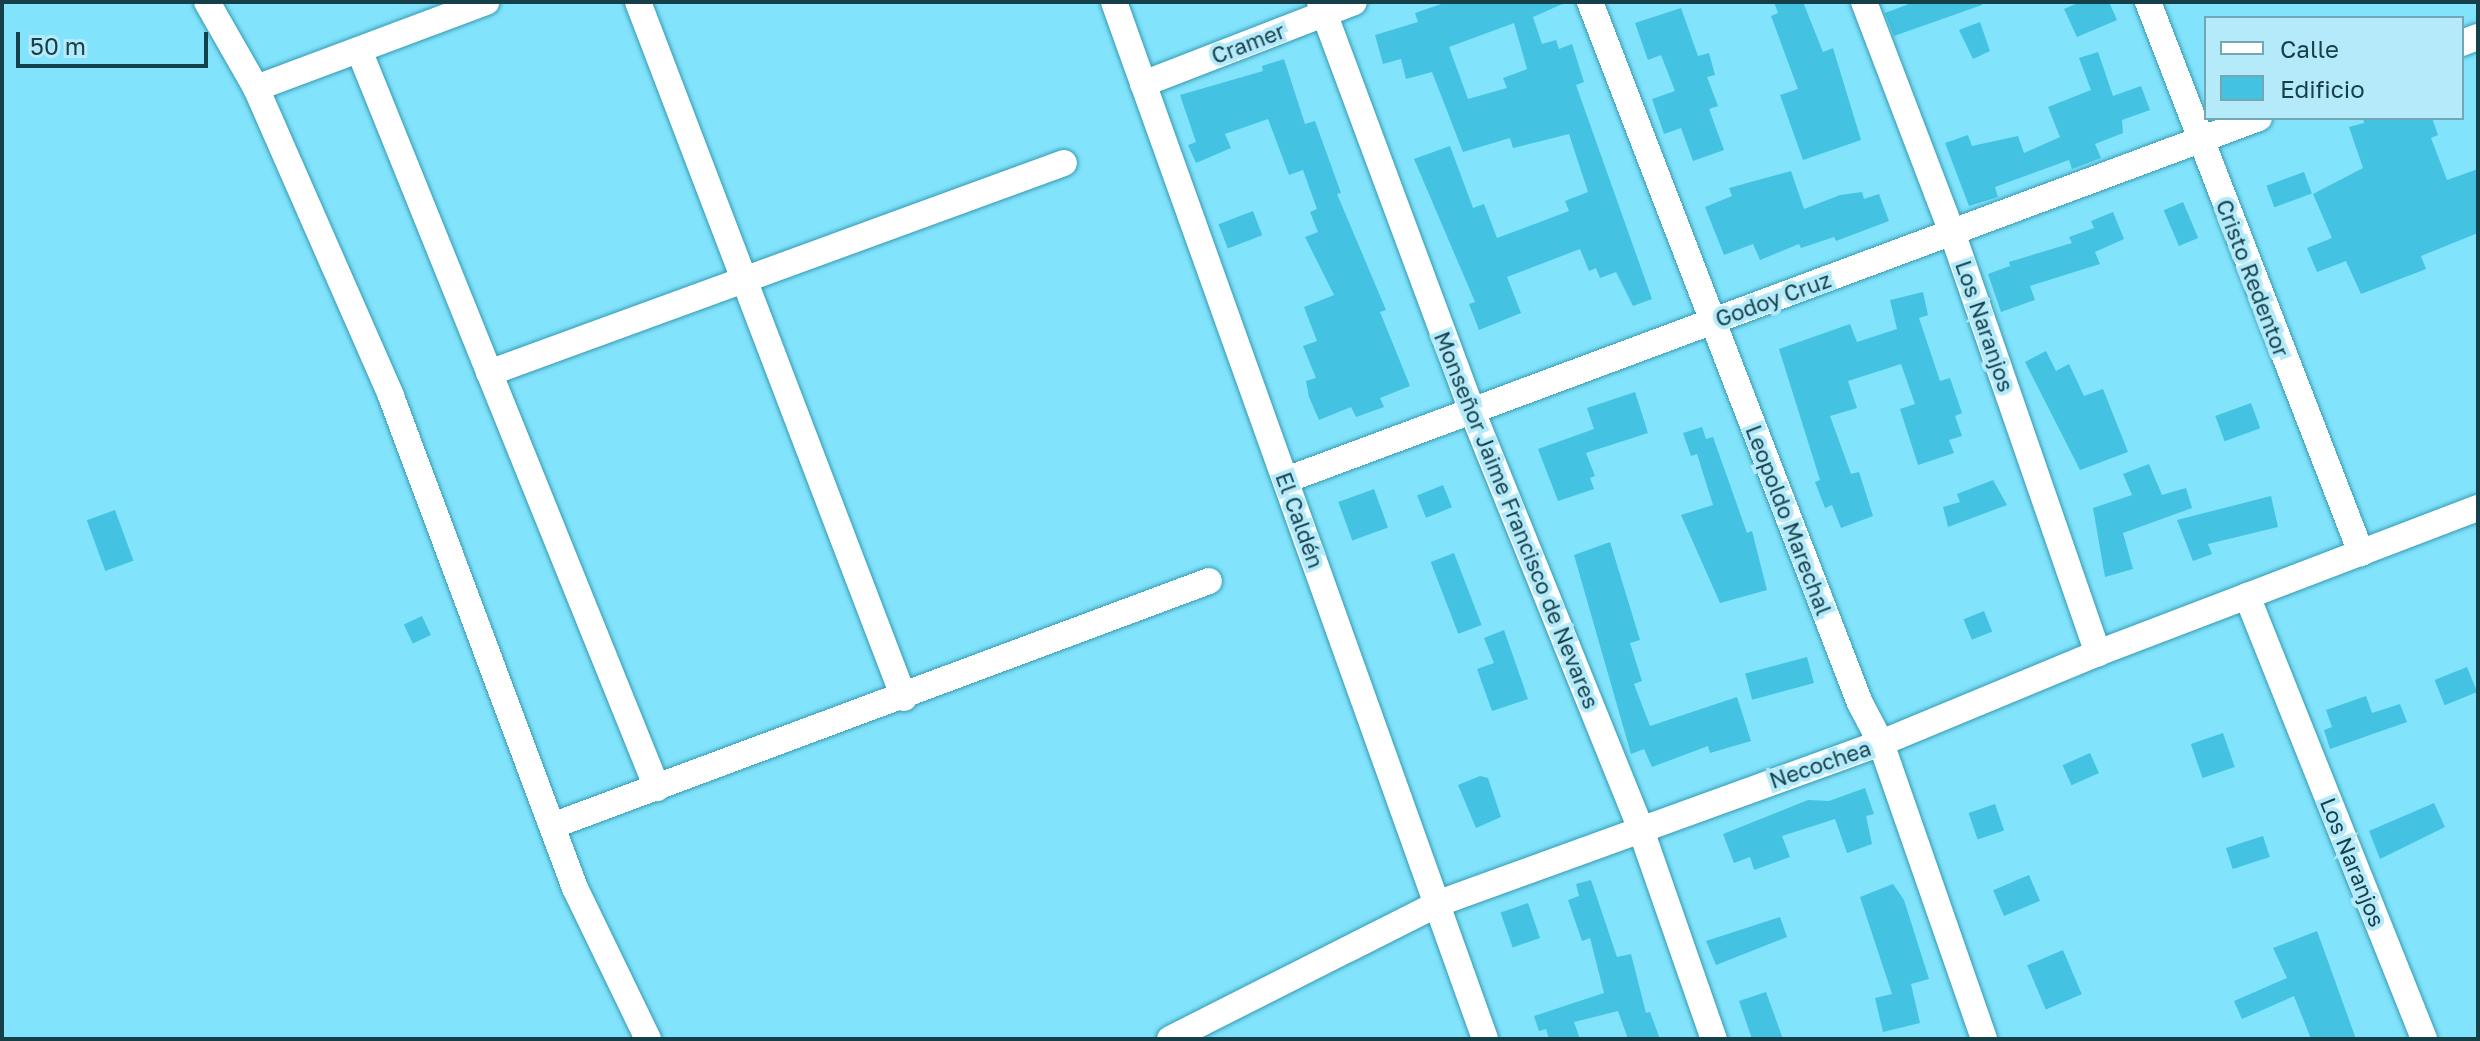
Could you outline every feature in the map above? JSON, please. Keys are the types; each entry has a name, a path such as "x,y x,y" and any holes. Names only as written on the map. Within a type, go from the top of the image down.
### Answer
{"street":[{"path":"207,2 256,88 391,396 575,888 648,1039"},
{"path":"256,88 486,2"},
{"path":"638,2 904,698"},
{"name":"El Caldén","path":"1114,2 1439,903 1485,1039"},
{"name":"Cramer","path":"1143,84 1322,8 1354,2"},
{"name":"Leopoldo Marechal","path":"1590,2 1711,322 1881,743 1984,1039"},
{"name":"Los Naranjos","path":"1864,2 1952,232 2098,653"},
{"name":"Cristo Redentor","path":"2148,2 2361,553"},
{"name":"Monseñor Jaime Francisco de Nevares","path":"1322,8 1472,411 1640,827 1714,1039"},
{"path":"359,50 657,788"},
{"name":"Godoy Cruz","path":"1286,480 2254,120"},
{"path":"489,373 1064,163"},
{"name":"Necochea","path":"1170,1039 1439,903 1640,827 1881,743 2098,653 2478,508"},
{"path":"552,826 904,698 1209,581"},
{"name":"Los Naranjos","path":"2247,596 2424,1039"}],"building":[{"path":"1447,2 1567,2 1533,17 1542,44 1556,40 1559,49 1572,44 1584,82 1576,85 1652,299 1633,306 1616,272 1600,278 1596,268 1589,271 1580,249 1507,277 1521,313 1479,330 1469,304 1475,302 1414,159 1450,146 1473,208 1484,204 1497,238 1569,211 1565,201 1588,192 1569,134 1513,148 1510,138 1463,152 1432,72 1406,79 1401,59 1383,64 1375,35 1418,22 1415,13","holes":["1514,23 1527,69 1503,78 1507,88 1468,99 1449,47"]},
{"path":"1774,2 1803,2 1823,52 1833,48 1861,140 1803,160 1780,95 1798,89 1771,16 1778,13"},
{"path":"1914,2 1981,2 1982,5 1894,36 1885,13"},
{"path":"2080,2 2109,2 2117,20 2077,37 2064,9"},
{"path":"1681,8 1698,56 1709,53 1715,75 1707,77 1718,106 1709,109 1724,150 1693,161 1681,128 1664,134 1652,99 1675,91 1661,55 1648,60 1635,23"},
{"path":"1980,22 1990,51 1973,59 1959,30"},
{"path":"2098,52 2113,96 2141,86 2150,110 2122,120 2123,133 2095,144 2101,158 2072,169 2069,160 1995,187 1998,197 1969,206 1945,143 1968,135 1972,146 2018,136 2024,153 2060,137 2048,107 2091,90 2079,58"},
{"path":"1284,59 1305,124 1315,121 1341,193 1337,194 1386,310 1380,312 1410,386 1380,398 1384,407 1356,417 1351,407 1319,420 1309,397 1306,381 1316,378 1303,346 1317,341 1304,307 1334,295 1305,237 1318,232 1310,212 1317,209 1303,170 1289,175 1268,119 1225,134 1231,148 1196,163 1188,145 1196,142 1180,95 1263,71 1262,66"},
{"path":"2363,120 2433,120 2438,135 2431,138 2447,180 2478,169 2478,233 2421,256 2426,269 2361,294 2346,261 2317,272 2307,248 2332,238 2313,194 2363,168 2349,127 2364,123"},
{"path":"1791,171 1804,209 1840,195 1862,192 1864,199 1879,194 1889,221 1836,241 1834,237 1801,248 1799,244 1760,260 1753,244 1724,255 1705,207 1732,196 1729,188"},
{"path":"2304,172 2312,194 2274,207 2266,186"},
{"path":"2183,202 2198,238 2179,246 2164,210"},
{"path":"1253,211 1262,235 1228,249 1218,224"},
{"path":"2113,212 2124,239 2095,252 2100,264 2030,286 2035,300 2001,312 1988,274 2010,266 2009,262 2072,243 2069,237 2094,228 2091,221"},
{"path":"1923,292 1928,315 1919,318 1940,381 1950,378 1962,413 1955,416 1962,436 1949,440 1954,453 1918,465 1900,409 1915,404 1901,364 1848,381 1857,408 1830,416 1851,474 1859,472 1873,516 1841,528 1832,505 1825,508 1815,482 1820,480 1779,349 1850,324 1857,342 1897,329 1890,300"},
{"path":"2046,351 2056,371 2069,364 2084,396 2103,389 2128,452 2080,470 2025,362"},
{"path":"1635,392 1648,433 1586,453 1595,476 1590,478 1594,489 1558,501 1538,449 1594,429 1587,408"},
{"path":"2251,403 2260,428 2225,441 2215,416"},
{"path":"1702,427 1706,439 1713,437 1747,533 1752,531 1767,590 1720,603 1681,515 1713,505 1697,454 1691,456 1683,433"},
{"path":"2149,464 2162,495 2186,488 2192,508 2123,533 2133,569 2105,577 2093,508 2132,495 2123,474"},
{"path":"1993,480 2007,505 1948,527 1943,507 1960,502 1957,494"},
{"path":"1443,485 1452,507 1426,518 1417,495"},
{"path":"1374,489 1388,528 1352,541 1338,502"},
{"path":"2271,496 2278,527 2208,544 2212,554 2193,561 2177,520"},
{"path":"115,510 133,561 105,571 87,520"},
{"path":"1610,542 1640,640 1630,643 1642,681 1634,684 1650,726 1737,697 1751,741 1710,753 1708,746 1652,767 1644,749 1631,754 1574,555"},
{"path":"1454,553 1482,625 1458,634 1431,562"},
{"path":"1984,611 1992,631 1972,640 1964,619"},
{"path":"422,616 431,635 413,643 404,624"},
{"path":"1504,630 1528,699 1492,711 1477,669 1494,663 1484,638"},
{"path":"1807,657 1814,683 1752,700 1745,674"},
{"path":"2467,667 2477,692 2445,705 2435,680"},
{"path":"2366,696 2372,713 2400,704 2407,722 2330,749 2324,730 2332,727 2326,710"},
{"path":"2223,733 2235,767 2203,778 2191,744"},
{"path":"2090,753 2099,773 2072,785 2063,765"},
{"path":"1480,776 1488,778 1501,817 1476,828 1458,785"},
{"path":"1865,788 1874,814 1866,816 1872,844 1847,853 1835,819 1782,836 1790,857 1754,870 1750,857 1734,863 1723,834 1808,800 1829,801"},
{"path":"2434,803 2445,827 2380,859 2369,831"},
{"path":"1995,804 2004,830 1978,840 1969,813"},
{"path":"2263,836 2270,857 2233,869 2226,848"},
{"path":"2029,875 2040,901 2004,916 1993,890"},
{"path":"1591,880 1617,957 1631,954 1646,1013 1650,1012 1660,1039 1628,1039 1618,1011 1574,1022 1580,1039 1549,1039 1546,1029 1539,1031 1534,1016 1604,993 1590,938 1582,941 1568,900 1579,896 1576,884"},
{"path":"1893,884 1904,900 1929,979 1911,984 1920,1023 1883,1032 1875,998 1892,994 1860,897"},
{"path":"1528,903 1540,938 1513,947 1501,912"},
{"path":"1780,917 1787,937 1716,965 1706,941"},
{"path":"2317,931 2356,1039 2311,1039 2294,996 2242,1019 2234,1001 2287,978 2273,948"},
{"path":"2063,950 2082,994 2046,1009 2027,965"},
{"path":"1766,992 1783,1039 1752,1039 1739,1001"}]}
